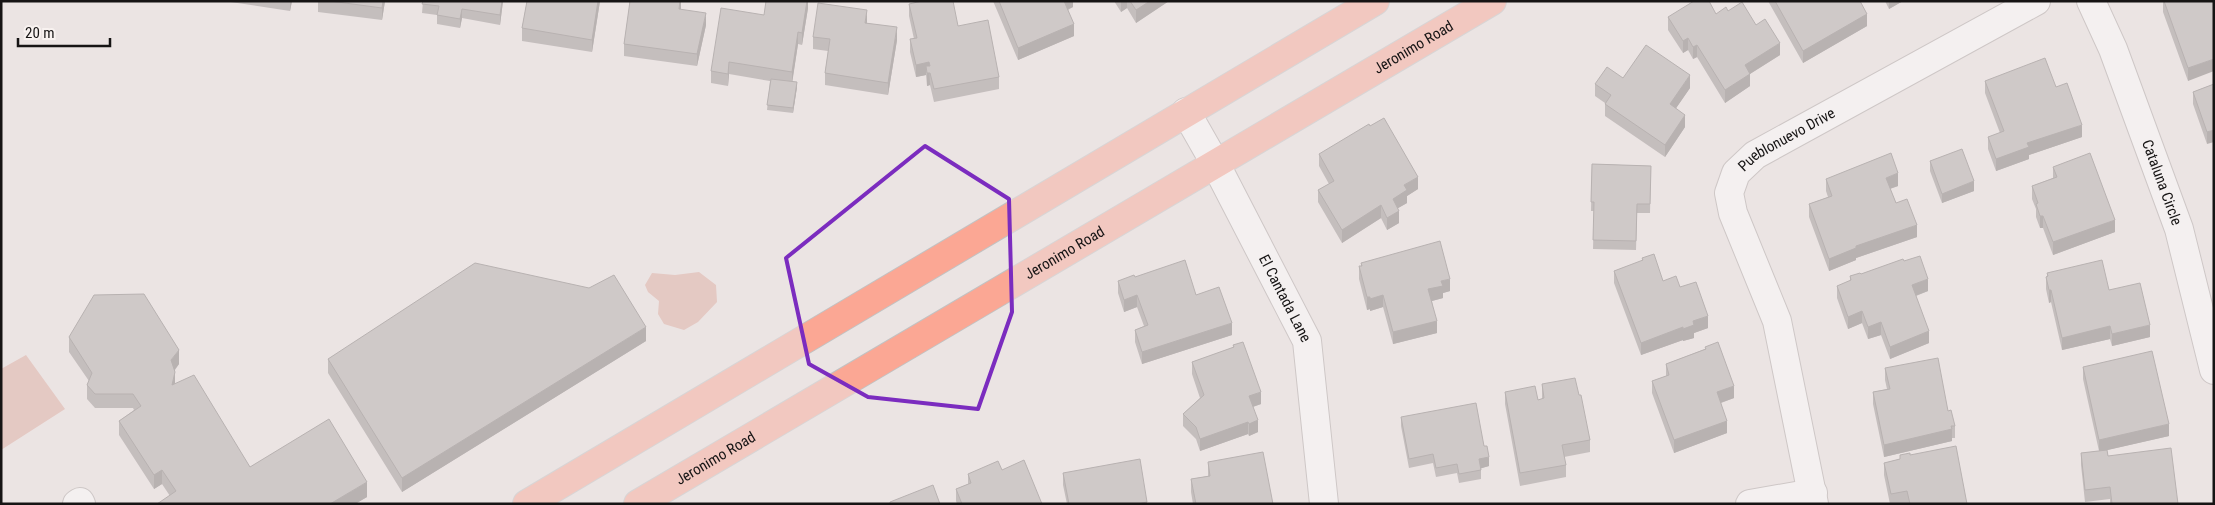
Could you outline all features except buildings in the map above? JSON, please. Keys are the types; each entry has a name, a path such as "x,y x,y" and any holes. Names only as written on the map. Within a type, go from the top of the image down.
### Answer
{"main road":[{"path":"527,504 1375,1"},
{"name":"Jeronimo Road","path":"638,504 1215,162 1492,1"}],"street":[{"name":"Pueblonuevo Drive","path":"1813,498 1777,322 1732,213 1729,193 1736,173 1755,155 2036,1"},
{"name":"Cataluna Circle","path":"2091,1 2113,49 2179,229 2214,370"},
{"name":"El Cantada Lane","path":"1186,112 1215,162 1307,341 1324,504"},
{"path":"1750,504 1813,498"},
{"path":"77,504 80,502 81,504"}],"highlighted area":[{"path":"925,146 1009,199 1012,312 978,409 868,397 809,364 786,258"}],"shaded area":[{"path":"699,272 716,285 717,302 698,322 684,330 664,324 658,314 659,301 648,292 645,285 652,273 675,275"},
{"path":"26,355 65,409 1,450 1,369"}]}
